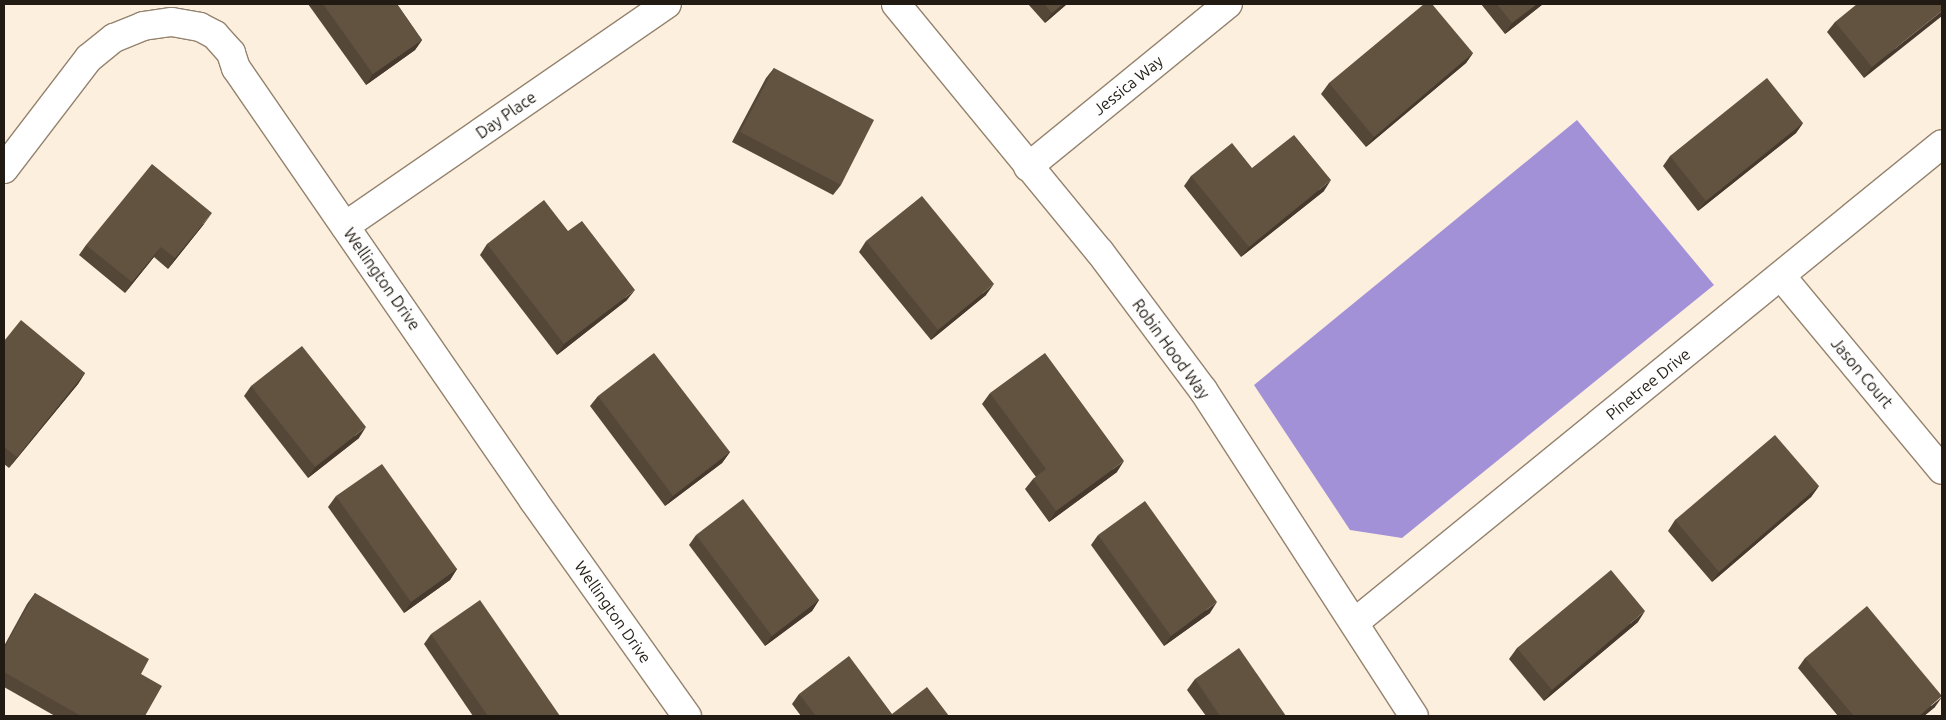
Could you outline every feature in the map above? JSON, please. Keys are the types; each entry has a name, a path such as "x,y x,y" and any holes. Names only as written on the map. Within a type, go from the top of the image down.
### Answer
{"street":[{"name":"Day Place","path":"345,226 667,4"},
{"name":"Robin Hood Way","path":"896,4 1028,167 1100,252 1203,390 1414,716"},
{"name":"Jessica Way","path":"1028,167 1228,4"},
{"name":"Wellington Drive","path":"4,169 89,58 114,38 143,26 172,22 200,27 215,35 231,53 236,68 687,716"},
{"name":"Pinetree Drive","path":"1354,623 1942,144"},
{"name":"Jason Court","path":"1782,276 1942,470"}],"shaded area":[{"path":"1577,120 1714,285 1402,538 1350,530 1254,385"}],"building":[{"path":"323,4 397,4 422,40 373,74"},
{"path":"1044,4 1063,4 1052,13"},
{"path":"1424,4 1432,4 1473,53 1374,137 1329,83"},
{"path":"1497,4 1537,4 1512,23"},
{"path":"1857,4 1942,4 1942,11 1872,67 1835,22"},
{"path":"774,68 874,120 841,185 740,132"},
{"path":"1767,78 1803,123 1706,201 1670,156"},
{"path":"1294,135 1331,180 1249,247 1191,176 1232,143 1252,168"},
{"path":"152,164 212,213 175,258 161,247 132,282 86,245"},
{"path":"922,196 994,284 938,330 866,241"},
{"path":"544,200 568,231 582,221 635,290 564,344 487,244"},
{"path":"21,320 85,373 17,457 4,447 4,341"},
{"path":"302,346 366,427 315,467 251,386"},
{"path":"654,353 730,452 673,496 598,396"},
{"path":"1045,353 1124,461 1056,511 1033,479 1046,469 990,393"},
{"path":"1775,435 1819,486 1719,572 1675,520"},
{"path":"382,464 457,569 411,602 336,496"},
{"path":"743,499 819,600 772,636 696,535"},
{"path":"1145,501 1217,602 1171,636 1098,535"},
{"path":"1611,570 1645,611 1552,690 1517,648"},
{"path":"35,593 149,659 141,674 162,686 145,716 81,716 4,672 4,648"},
{"path":"480,600 560,716 488,716 431,634"},
{"path":"1867,606 1942,696 1919,716 1854,716 1805,658"},
{"path":"1239,648 1286,716 1220,716 1195,679"},
{"path":"849,656 892,714 927,687 949,716 816,716 799,694"}]}
